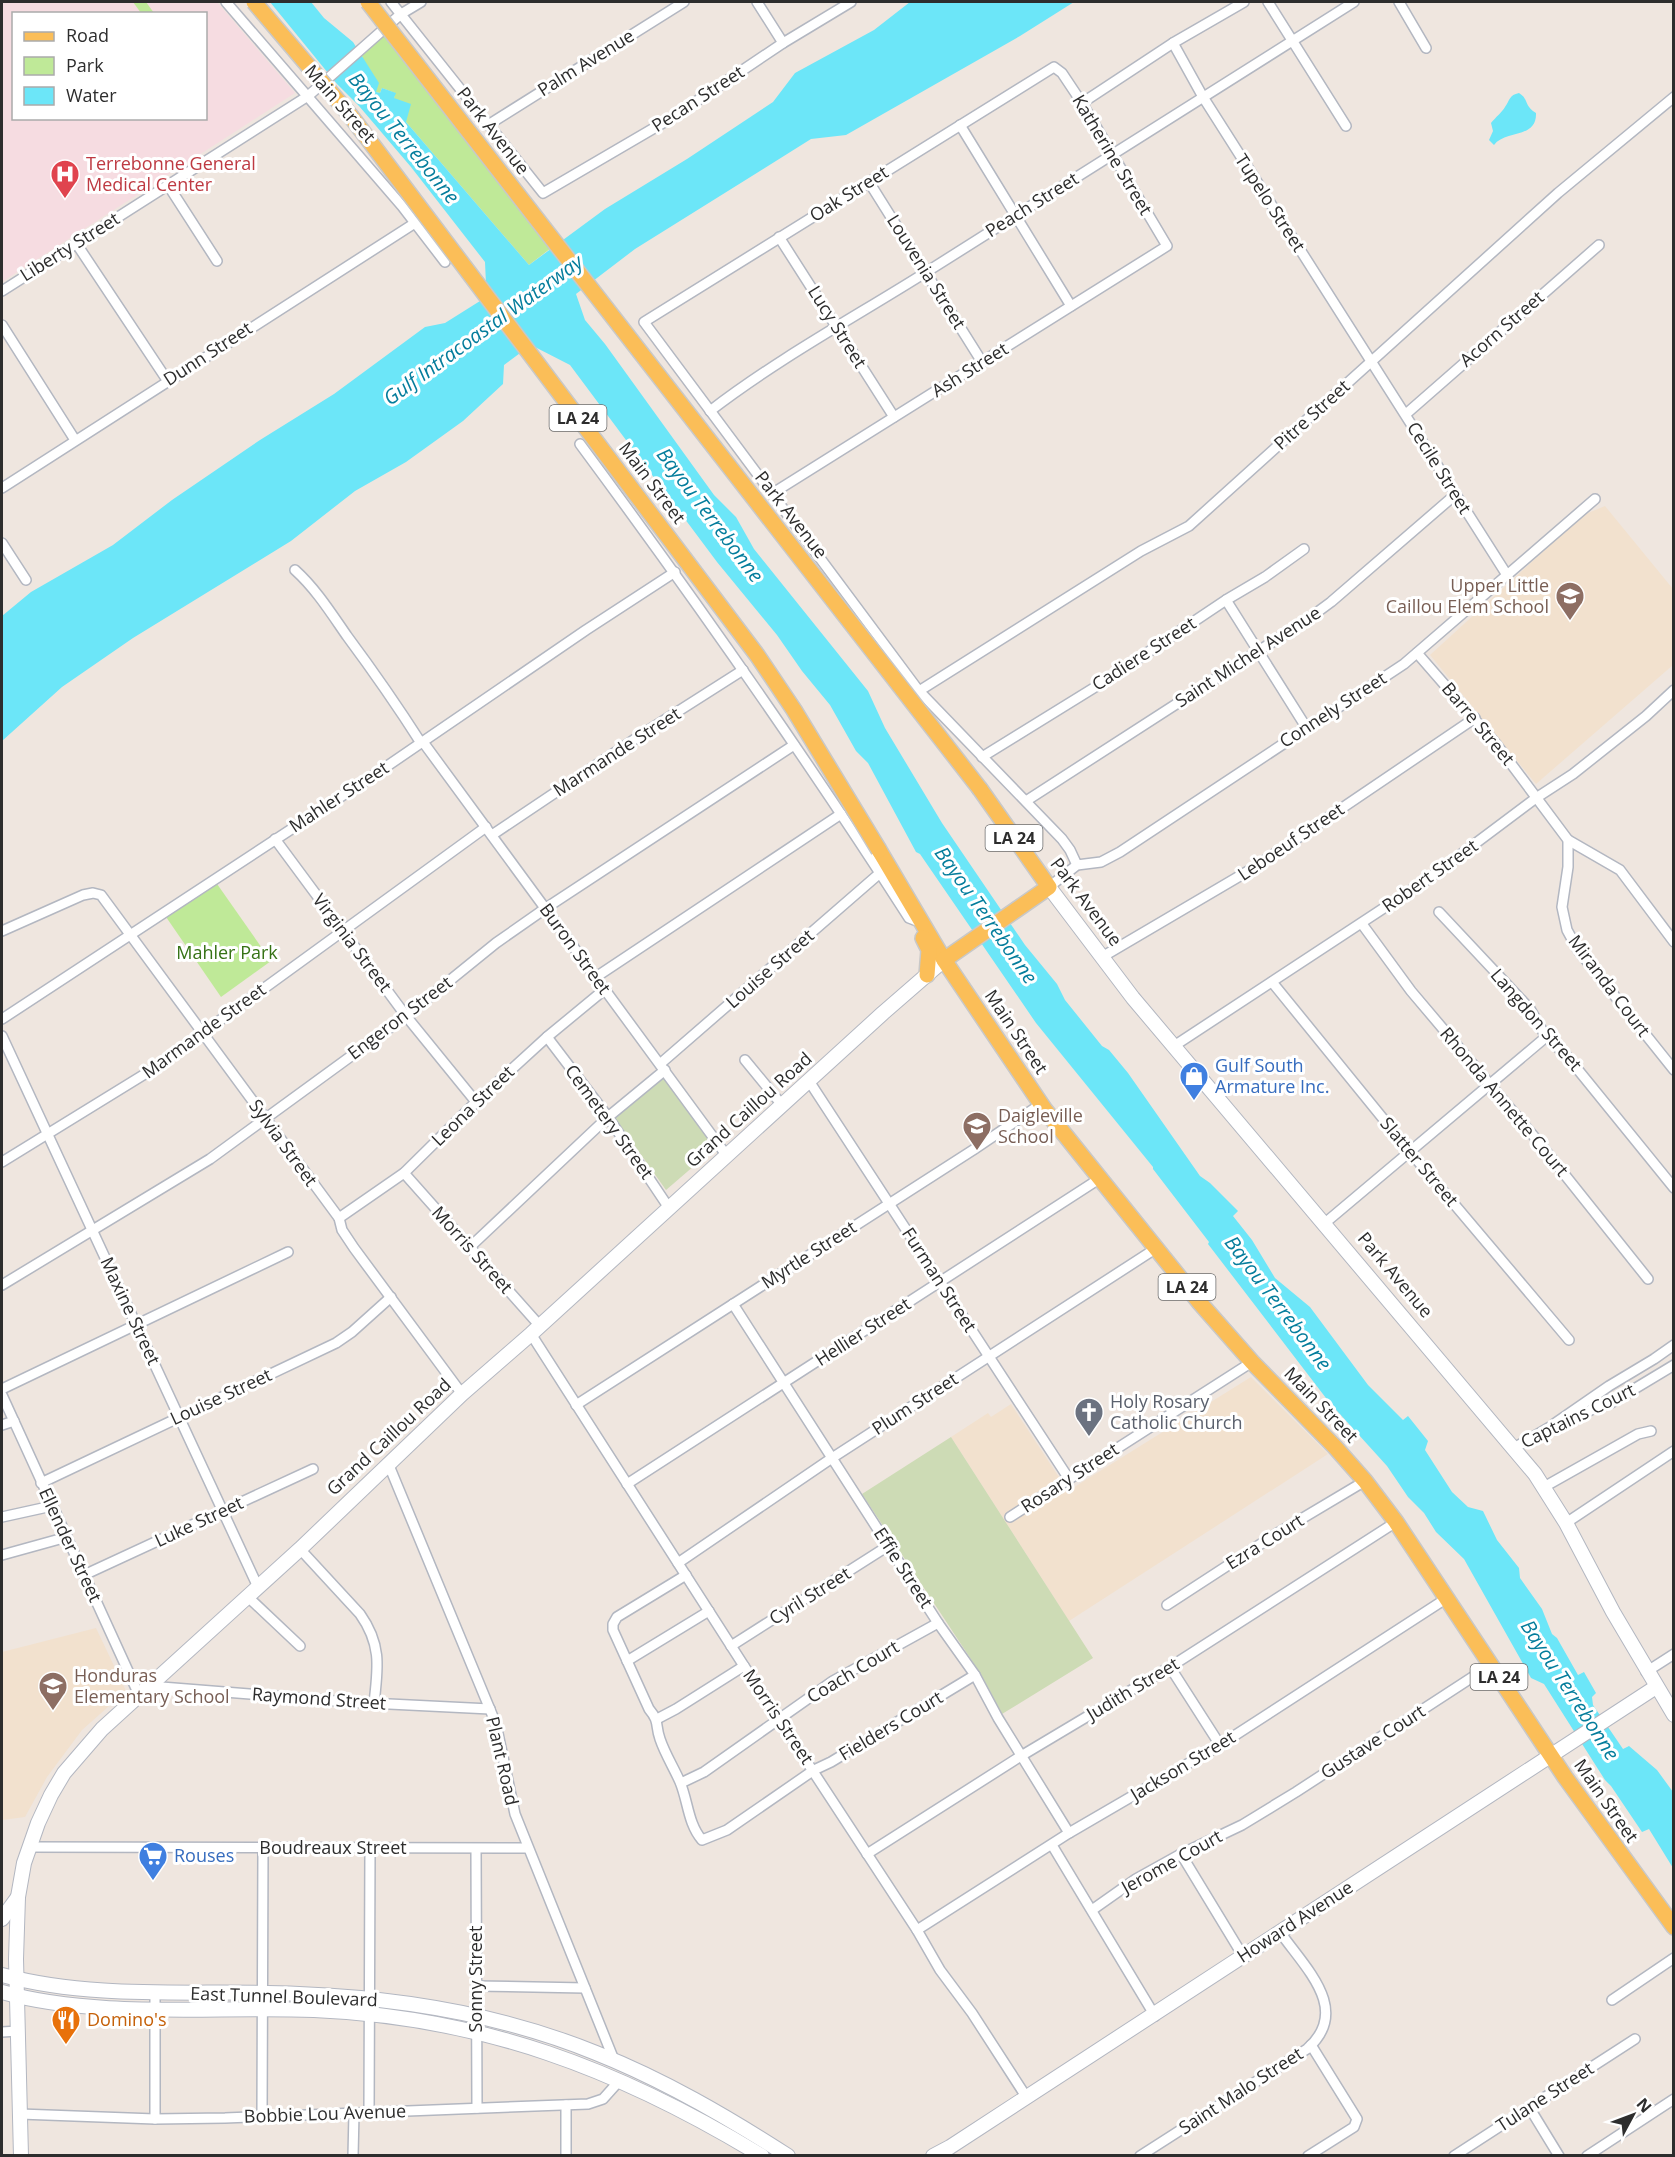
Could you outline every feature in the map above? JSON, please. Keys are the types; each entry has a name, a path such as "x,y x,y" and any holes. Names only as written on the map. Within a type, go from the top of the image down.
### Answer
{"main road":[{"name":"Main Street","path":"254,2 350,115 757,655 794,710 944,960 1041,1104 1155,1249 1252,1362 1365,1481 1396,1522 1551,1757 1626,1864 1674,1927"},
{"name":"Park Avenue","path":"368,2 980,789 1102,957 1174,1046 1514,1448 1544,1487 1646,1671 1674,1715"},
{"name":"Grand Caillou Road","path":"21,2156 17,1979 18,1898 38,1823 64,1773 102,1728 300,1549 462,1394 809,1081 944,960 1049,887"},
{"path":"923,925 922,935 929,950 927,975"},
{"name":"Howard Avenue","path":"933,2156 1155,2016 1243,1956 1656,1687"},
{"path":"2,1919 18,1898"},
{"name":"East Tunnel Boulevard","path":"2,1975 60,1987 121,1993 262,1993 368,1999 417,2004 476,2016 525,2028 614,2060 676,2089 788,2156"},
{"name":"East Tunnel Boulevard","path":"2,1992 87,2006 312,2010 369,2014 475,2032 535,2048 620,2080 692,2115 762,2156"}],"street":[{"name":"Main Street","path":"226,2 416,223 445,262"},
{"path":"391,2 488,125"},
{"name":"Liberty Street","path":"2,291 308,96 401,14 421,2"},
{"name":"Palm Avenue","path":"488,125 684,2"},
{"path":"757,2 783,43"},
{"name":"Pecan Street","path":"488,125 543,193 673,117 783,43 851,2"},
{"path":"1082,103 1173,43 1244,2"},
{"path":"1268,2 1346,126"},
{"name":"Peach Street","path":"710,411 736,391 836,326 927,272 1354,2"},
{"path":"1399,2 1426,48"},
{"name":"Tupelo Street","path":"1173,43 1203,97 1371,360"},
{"name":"Katherine Street","path":"1054,67 1062,73 1082,103 1167,246"},
{"name":"Oak Street","path":"644,322 1054,67"},
{"name":"Pitre Street","path":"919,692 1141,551 1189,526 1557,193 1674,97"},
{"path":"960,125 1071,306"},
{"name":"Louvenia Street","path":"869,182 982,362"},
{"path":"168,185 217,261"},
{"name":"Dunn Street","path":"2,488 167,380 416,223"},
{"name":"Lucy Street","path":"779,237 894,417"},
{"path":"76,243 167,380"},
{"name":"Acorn Street","path":"1406,414 1599,245"},
{"name":"Ash Street","path":"773,493 1167,246"},
{"name":"Park Avenue","path":"644,322 919,692 1026,801 1070,850 1077,865"},
{"path":"2,325 75,440"},
{"name":"Cecile Street","path":"1371,360 1507,575"},
{"name":"Main Street","path":"580,444 675,572 841,814 909,918 923,925"},
{"name":"Saint Michel Avenue","path":"1026,801 1308,619 1331,602 1456,494"},
{"name":"Connely Street","path":"1049,887 1077,865 1101,862 1120,852 1306,727 1374,685 1417,652 1595,499"},
{"path":"2,543 26,580"},
{"name":"Cadiere Street","path":"982,757 1105,681 1304,549"},
{"name":"Buron Street","path":"295,570 320,597 422,742 727,1156"},
{"name":"Mahler Street","path":"2,1019 675,572"},
{"path":"1226,600 1306,727"},
{"name":"Barre Street","path":"1417,652 1475,718 1536,798"},
{"name":"Marmande Street","path":"2,1162 153,1069 343,930 489,831 743,670"},
{"name":"Robert Street","path":"1174,1046 1428,879 1536,798 1573,774 1646,716 1674,690"},
{"name":"Leboeuf Street","path":"1102,957 1255,867 1475,718"},
{"name":"Engeron Street","path":"2,1285 210,1159 406,1016 496,944 546,908 794,745"},
{"path":"1536,798 1568,840 1620,870 1674,942"},
{"path":"596,977 841,814"},
{"name":"Virginia Street","path":"275,839 406,1016 476,1102"},
{"name":"Miranda Court","path":"1568,840 1568,867 1562,907 1567,930 1578,950 1674,1070"},
{"name":"Louise Street","path":"470,1247 662,1067 880,873"},
{"name":"Sylvia Street","path":"2,931 83,895 98,894 105,901 339,1218 342,1230 354,1248 462,1394"},
{"name":"Langdon Street","path":"1439,912 1530,1009 1546,1037 1566,1055 1674,1188"},
{"name":"Rhonda Annette Court","path":"1362,924 1411,991 1490,1084 1648,1279"},
{"name":"Slatter Street","path":"1272,982 1569,1340"},
{"name":"Leona Street","path":"339,1218 404,1173 476,1102 604,990"},
{"name":"Maxine Street","path":"2,1036 223,1511 253,1592"},
{"path":"1325,1223 1546,1037"},
{"name":"Cemetery Street","path":"547,1038 608,1117 669,1208"},
{"path":"745,1059 782,1106"},
{"name":"Furman Street","path":"809,1081 1069,1479"},
{"name":"Myrtle Street","path":"576,1405 890,1204 1041,1104"},
{"name":"Morris Street","path":"404,1173 470,1247 535,1330 576,1405 917,1930 940,1970 972,2013 1027,2098"},
{"name":"Hellier Street","path":"627,1484 1099,1179"},
{"name":"Plum Street","path":"678,1563 832,1458 1155,1249"},
{"path":"2,1389 288,1252"},
{"name":"Louise Street","path":"41,1482 336,1343 352,1332 391,1297"},
{"name":"Effie Street","path":"733,1304 938,1623 975,1675 1021,1756 1069,1833"},
{"path":"1550,1427 1674,1345"},
{"name":"Rosary Street","path":"1010,1517 1252,1362"},
{"name":"Captains Court","path":"1514,1448 1550,1427 1570,1422 1601,1404 1611,1403 1674,1365"},
{"name":"Ellender Street","path":"2,1395 84,1575 144,1691"},
{"path":"2,1425 14,1421"},
{"path":"1544,1487 1638,1434 1651,1431"},
{"path":"1566,1523 1674,1451"},
{"name":"Plant Road","path":"388,1463 496,1724 515,1814 614,2060"},
{"name":"Luke Street","path":"84,1575 313,1469"},
{"name":"Ezra Court","path":"1167,1605 1276,1534 1365,1481"},
{"path":"2,1517 52,1506"},
{"name":"Judith Street","path":"867,1854 1021,1756 1170,1667 1396,1522"},
{"path":"2,1555 67,1537"},
{"name":"Cyril Street","path":"731,1646 888,1546"},
{"path":"300,1549 360,1614 368,1626 378,1663 374,1703"},
{"name":"Fielders Court","path":"686,1575 617,1617 613,1630 649,1709 657,1719 660,1738 681,1783 696,1833 702,1840 727,1830 813,1770 831,1762 975,1675"},
{"path":"253,1592 300,1646"},
{"name":"Jackson Street","path":"917,1930 1069,1833 1220,1745 1447,1598"},
{"path":"627,1661 709,1611"},
{"name":"Coach Court","path":"681,1783 704,1772 833,1682 938,1623"},
{"path":"1646,1671 1674,1654"},
{"name":"Gustave Court","path":"1255,1817 1491,1665"},
{"path":"657,1719 744,1666"},
{"path":"1170,1667 1220,1745"},
{"name":"Raymond Street","path":"144,1691 490,1709"},
{"name":"Jerome Court","path":"1092,1910 1136,1879 1255,1817"},
{"path":"1052,1845 1155,2016"},
{"name":"Boudreaux Street","path":"30,1847 528,1848"},
{"path":"262,2117 263,1848"},
{"path":"369,2112 370,1848"},
{"name":"Sonny Street","path":"476,1849 477,2108"},
{"path":"1181,1854 1243,1956"},
{"path":"1280,1932 1323,1993 1327,2016 1325,2027 1311,2045 1355,2114 1354,2127 1308,2156"},
{"path":"1612,2000 1674,1958"},
{"path":"476,1986 585,1988"},
{"path":"155,1992 155,2119"},
{"path":"2,2032 18,2031"},
{"name":"Tulane Street","path":"1454,2156 1635,2039"},
{"name":"Saint Malo Street","path":"1140,2156 1311,2045"},
{"name":"Bobbie Lou Avenue","path":"20,2115 155,2119 566,2105 596,2103 603,2099 620,2080"},
{"path":"1587,2156 1674,2099"},
{"path":"566,2105 566,2156"},
{"path":"1530,2107 1559,2156"},
{"path":"353,2156 354,2113"}],"shaded area":[{"name":"Terrebonne General Medical Center","path":"2,2 217,2 295,93 2,282"},
{"name":"Upper Little Caillou Elem School","path":"1605,506 1673,589 1673,665 1536,784 1430,655 1583,515"},
{"path":"1251,1377 1328,1454 1069,1621 951,1437 988,1413 991,1417 1011,1404 1068,1491"},
{"name":"Honduras Elementary School","path":"96,1628 126,1691 82,1730 47,1777 25,1817 2,1820 2,1652"}],"green space":[{"path":"133,2 146,2 153,12 140,12"},
{"path":"389,25 555,245 529,265 406,122 394,98 395,93 382,88 380,93 376,92 360,51"},
{"name":"Mahler Park","path":"215,881 271,961 221,997 164,914"},
{"path":"664,1075 716,1147 666,1190 615,1118"},
{"path":"951,1437 1093,1658 1002,1714 982,1676 862,1494"}],"water":[{"path":"270,2 311,2 324,18 353,42 379,83 376,92 380,93 382,88 396,93 394,98 411,104 406,122 529,265 605,209 687,159 773,102 795,73 874,30 910,2 1074,2 1020,36 846,135 811,139 635,249 576,294 585,320 605,344 714,495 736,517 754,549 868,691 885,728 942,823 1025,945 1057,984 1065,1000 1102,1046 1109,1050 1128,1073 1200,1176 1238,1211 1233,1216 1252,1240 1275,1278 1310,1307 1368,1385 1403,1420 1408,1416 1428,1441 1425,1450 1452,1492 1468,1507 1483,1511 1497,1540 1519,1568 1520,1578 1542,1609 1552,1634 1557,1638 1578,1675 1584,1672 1596,1693 1592,1697 1593,1705 1623,1749 1629,1746 1657,1770 1673,1792 1673,1868 1649,1829 1642,1832 1605,1780 1544,1684 1531,1678 1464,1559 1436,1532 1387,1466 1329,1402 1208,1244 1209,1242 1153,1167 1036,1023 920,854 916,852 868,763 856,751 830,705 777,635 717,562 570,365 531,345 504,365 503,384 463,421 406,462 355,491 291,541 133,638 62,687 2,741 2,616 31,592 113,545 172,500 260,440 334,394 425,327 445,323 480,301 486,284 485,262 411,167 337,84"},
{"path":"1519,93 1536,113 1535,121 1526,131 1505,137 1494,145 1489,140 1493,131 1491,123 1504,109 1511,96"}],"place":[{"name":"Terrebonne General Medical Center","path":"65,200"},
{"name":"Upper Little Caillou Elem School","path":"1570,622"},
{"name":"Gulf South Armature Inc.","path":"1194,1102"},
{"name":"Daigleville School","path":"977,1152"},
{"name":"Holy Rosary Catholic Church","path":"1089,1438"},
{"name":"Honduras Elementary School","path":"53,1712"},
{"name":"Rouses","path":"153,1882"},
{"name":"Domino's","path":"66,2046"}],"water label":[{"name":"Bayou Terrebonne","path":"404,138"},
{"name":"Gulf Intracoastal Waterway","path":"483,330"},
{"name":"Bayou Terrebonne","path":"710,515"},
{"name":"Bayou Terrebonne","path":"986,915"},
{"name":"Bayou Terrebonne","path":"1278,1303"},
{"name":"Bayou Terrebonne","path":"1570,1690"}]}
